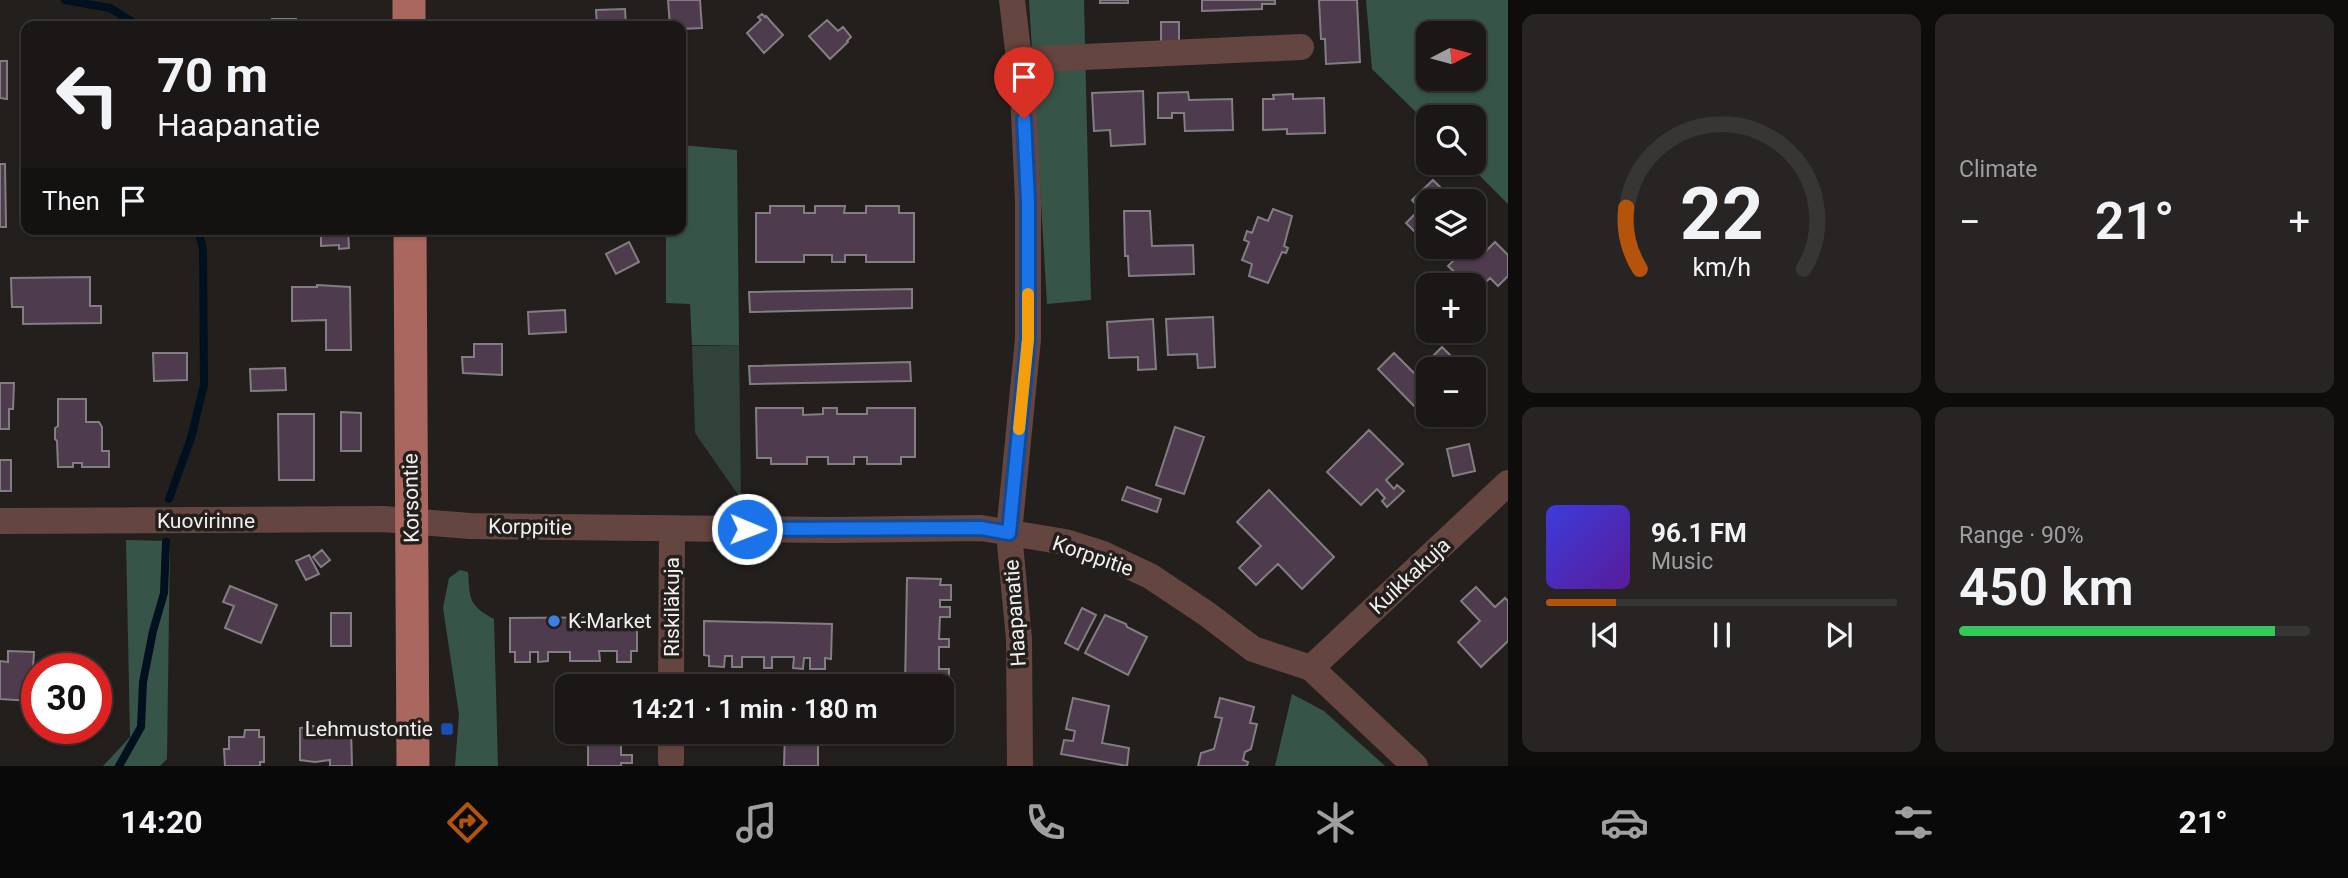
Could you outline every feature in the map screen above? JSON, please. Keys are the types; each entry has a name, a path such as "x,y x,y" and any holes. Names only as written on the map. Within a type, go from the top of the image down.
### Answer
{"main road":[{"path":"409,0 409,21"},
{"name":"Korsontie","path":"410,235 414,766"}],"street":[{"name":"Haapanatie","path":"1012,0 1023,92 1028,201 1028,339 1009,533 1019,639 1020,766"},
{"path":"1019,60 1301,47"},
{"name":"Kuikkakuja","path":"1311,668 1508,483"},
{"name":"Kuovirinne","path":"0,521 383,519 411,522"},
{"name":"Korppitie","path":"411,522 470,526 981,528 1065,542 1103,554 1150,576 1253,649 1311,668 1415,766"},
{"name":"Riskiläkuja","path":"671,674 672,528"},
{"path":"671,744 671,761"}],"green space":[{"path":"1029,0 1084,0 1091,300 1047,304"},
{"path":"1366,0 1508,0 1508,204 1479,175 1486,175 1486,105 1416,105 1416,112 1372,69"},
{"path":"686,145 737,150 739,345 692,345 690,304 666,303 666,235 686,235"},
{"path":"739,345 741,499 695,433 692,346"},
{"path":"126,540 170,541 167,759 160,766 103,766 130,737"},
{"path":"460,570 468,572 470,595 475,605 494,619 498,766 455,766 459,714 443,608 449,578"},
{"path":"1292,694 1324,711 1385,766 1275,766"}],"building":[{"path":"668,0 700,0 702,28 686,29 686,21 670,21"},
{"path":"1100,0 1128,0 1128,3 1100,3"},
{"path":"1202,0 1275,0 1275,4 1262,4 1262,9 1202,11"},
{"path":"1319,0 1357,0 1360,62 1326,64 1325,39 1321,39"},
{"path":"625,9 626,21 597,21 596,10"},
{"path":"762,14 783,35 764,53 747,33 761,20 758,17"},
{"path":"272,19 296,19 296,21"},
{"path":"827,20 838,31 843,27 851,37 830,59 809,36"},
{"path":"1161,22 1179,22 1179,47 1161,47"},
{"path":"0,61 7,61 7,99 0,98"},
{"path":"1143,91 1145,144 1111,146 1110,130 1094,131 1092,93"},
{"path":"1188,92 1189,100 1232,99 1233,130 1185,131 1184,113 1172,113 1172,118 1158,118 1158,93"},
{"path":"1293,94 1293,99 1324,98 1325,133 1287,134 1287,129 1263,130 1263,99 1274,99 1273,95"},
{"path":"0,164 5,164 6,227 0,227"},
{"path":"1433,180 1442,189 1424,189"},
{"path":"770,206 804,206 804,213 815,213 815,206 845,206 844,213 866,213 866,206 899,206 899,213 914,213 914,262 866,262 866,255 845,255 845,262 832,262 832,255 804,255 804,262 756,262 756,213 770,213"},
{"path":"1273,209 1292,216 1284,246 1288,248 1286,253 1282,252 1268,283 1249,276 1252,264 1242,260 1249,242 1244,240 1247,231 1252,233 1258,217 1268,221"},
{"path":"1124,211 1150,211 1152,246 1193,245 1194,274 1129,276 1128,256 1125,256"},
{"path":"1416,213 1416,233 1406,223"},
{"path":"321,235 348,235 349,248 339,249 339,245 321,246"},
{"path":"629,242 639,262 616,274 606,254"},
{"path":"1495,242 1508,255 1508,276 1498,286 1490,278 1486,282 1486,273 1455,273 1448,266 1453,261 1451,259 1486,259 1486,251"},
{"path":"90,277 90,306 101,306 101,323 23,324 23,307 12,307 11,278"},
{"path":"292,287 350,287 351,350 326,350 326,320 292,321"},
{"path":"912,289 912,308 750,312 749,292"},
{"path":"565,310 566,332 529,334 528,312"},
{"path":"1213,317 1215,367 1198,368 1197,354 1168,355 1166,319"},
{"path":"1153,319 1156,369 1138,370 1138,357 1109,358 1107,322"},
{"path":"474,344 502,344 502,375 463,373 462,357 474,357"},
{"path":"1442,347 1452,357 1432,357"},
{"path":"153,353 187,353 187,380 154,381"},
{"path":"1394,353 1415,374 1416,408 1378,369"},
{"path":"910,362 911,381 750,384 749,366"},
{"path":"285,368 286,390 251,391 250,369"},
{"path":"0,383 14,383 13,409 9,409 9,429 0,429"},
{"path":"58,399 86,399 86,422 99,422 102,427 102,451 109,451 109,467 82,467 82,463 73,463 73,467 58,467 55,428 58,426"},
{"path":"756,408 803,408 803,415 823,414 823,408 837,408 837,414 867,414 867,408 915,408 915,457 901,457 901,464 867,464 867,457 854,457 854,464 828,464 828,457 807,457 807,464 771,464 771,458 757,458"},
{"path":"341,412 361,413 361,451 341,451"},
{"path":"278,414 314,414 314,480 279,480"},
{"path":"1175,427 1204,437 1184,494 1156,485"},
{"path":"1369,430 1403,464 1386,480 1394,489 1397,485 1404,491 1387,507 1382,501 1385,498 1377,489 1361,505 1327,472"},
{"path":"1469,444 1475,471 1453,476 1447,449"},
{"path":"0,460 11,460 11,491 0,491"},
{"path":"1127,487 1161,499 1157,512 1122,500"},
{"path":"1269,490 1334,557 1302,589 1278,564 1256,585 1239,568 1261,546 1237,522"},
{"path":"322,550 330,560 321,567 313,557"},
{"path":"309,555 319,574 306,580 296,561"},
{"path":"907,578 941,579 940,585 951,585 951,600 940,600 940,607 950,607 950,617 940,617 939,639 949,639 949,647 939,647 939,669 949,669 949,674 905,674"},
{"path":"230,586 277,605 261,643 225,628 234,606 223,602"},
{"path":"1476,587 1495,607 1505,598 1508,601 1508,641 1481,667 1458,642 1480,621 1461,601"},
{"path":"1082,608 1096,615 1078,650 1065,643"},
{"path":"331,613 351,613 351,646 331,646"},
{"path":"1105,615 1147,637 1128,675 1085,653"},
{"path":"637,617 637,651 631,651 631,662 617,662 617,651 599,651 600,661 570,661 570,652 548,652 548,661 538,662 538,652 530,652 530,662 515,662 515,652 510,652 510,618"},
{"path":"704,621 832,624 831,659 825,658 825,669 810,669 810,658 804,658 803,669 793,668 794,657 772,657 772,668 764,668 764,657 742,657 742,667 732,667 732,656 725,656 724,667 709,666 709,656 704,655"},
{"path":"8,651 34,652 21,653 21,700 0,699 0,661 8,662"},
{"path":"1073,698 1109,706 1102,743 1129,748 1127,766 1061,754 1064,740 1073,741 1075,731 1066,729"},
{"path":"1220,698 1254,707 1250,723 1257,724 1251,749 1245,752 1243,760 1248,762 1247,766 1198,766 1201,753 1214,749 1222,718 1215,717"},
{"path":"300,728 351,728 352,766 330,766 330,760 300,760"},
{"path":"245,730 259,730 259,737 264,737 264,762 260,762 260,766 225,766 224,749 229,749 229,737 244,737"},
{"path":"588,744 621,744 621,755 632,755 632,763 621,763 621,766 588,766"},
{"path":"785,744 818,744 818,766 784,766"}],"waterway":[{"path":"65,0 110,8 131,21"},
{"path":"169,499 191,438 204,385 203,249 200,235"},
{"path":"119,766 141,727 143,682 164,593 166,542"}],"slow traffic":[{"path":"1019,429 1028,339 1028,294"}],"place":[{"name":"K-Market","path":"554,621"},
{"name":"Lehmustontie","path":"447,729"}],"route":[{"path":"747,529 981,528 1009,533 1028,339 1028,201 1024,119"}]}
